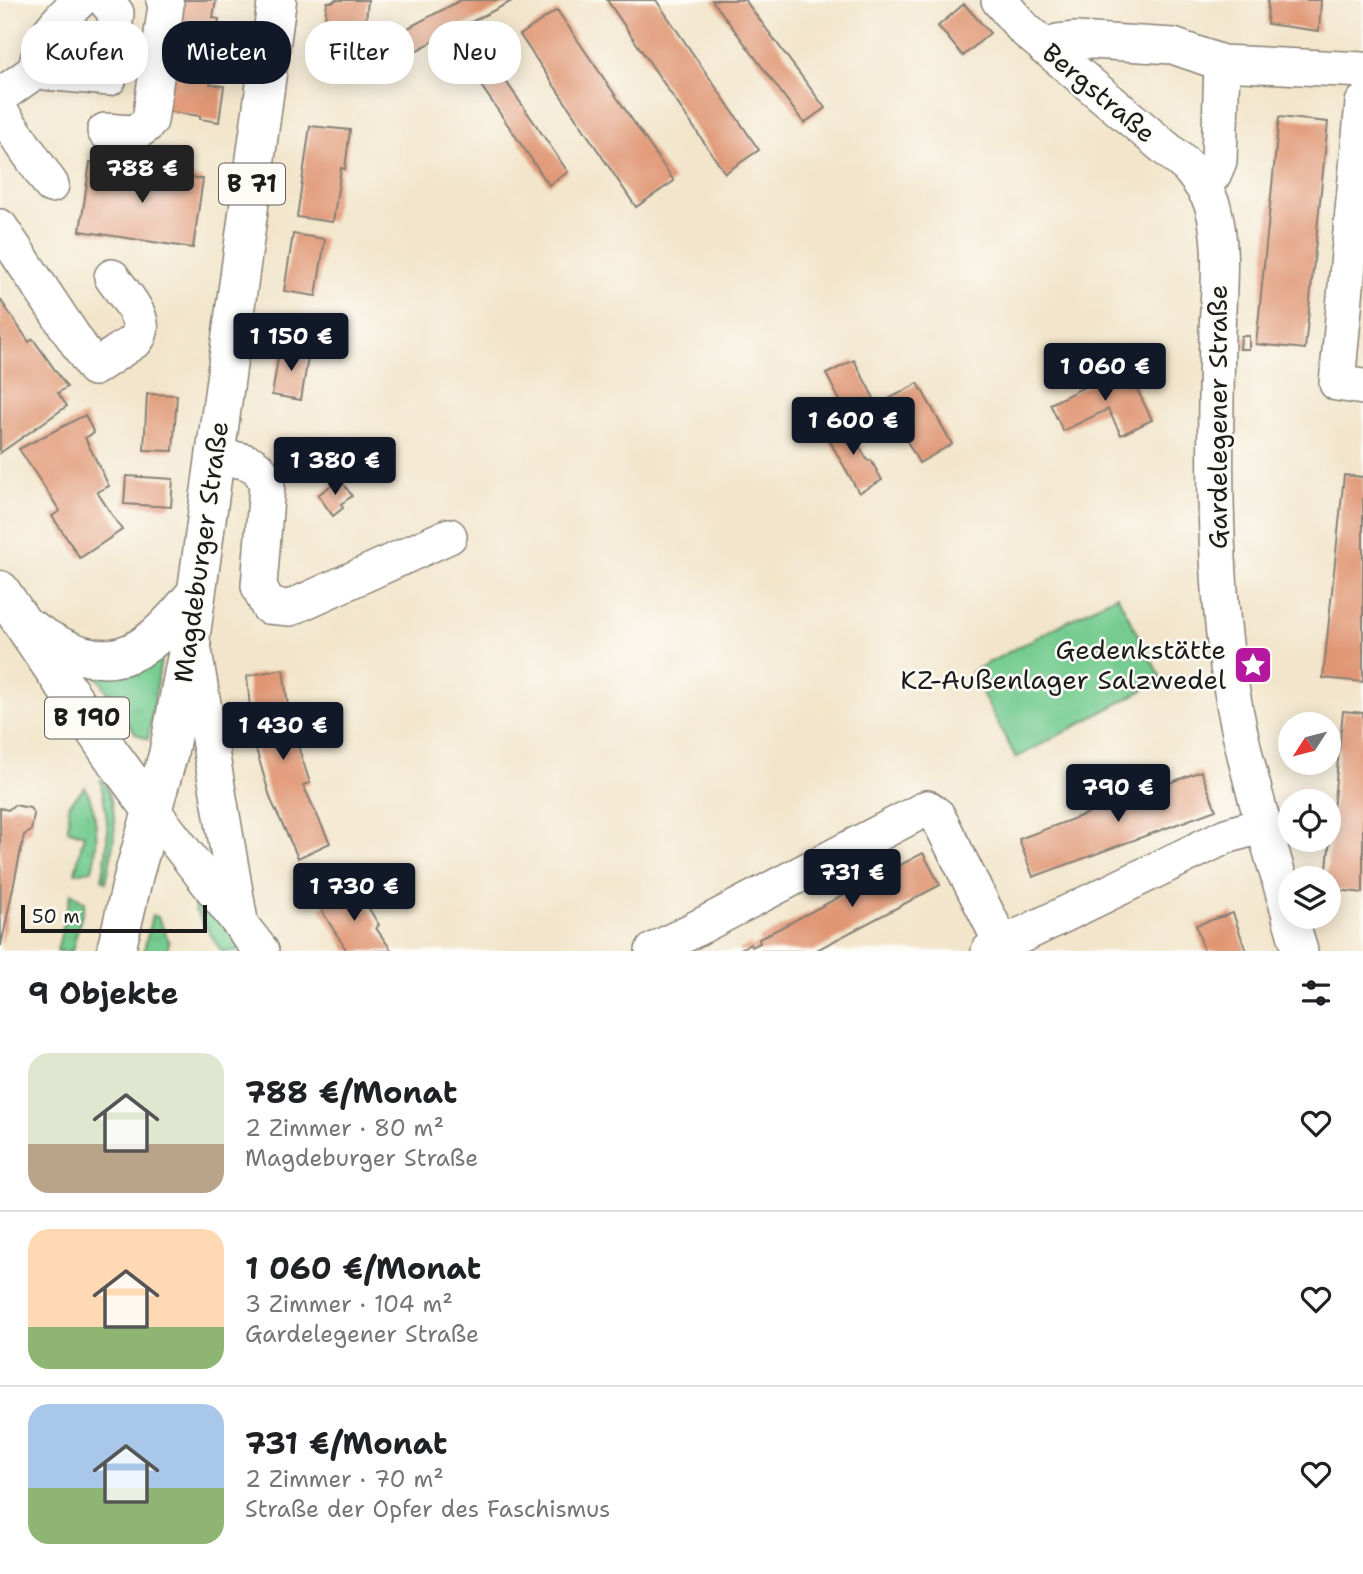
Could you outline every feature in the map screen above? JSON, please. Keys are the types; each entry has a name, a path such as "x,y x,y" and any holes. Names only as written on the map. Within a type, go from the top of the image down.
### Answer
{"main road":[{"name":"Magdeburger Straße","path":"152,810 168,755 191,634 277,0"},
{"name":"B 190","path":"0,590 152,810"},
{"path":"23,624 53,644 85,657 120,656 136,652 151,642 169,627 196,593"},
{"name":"B 71","path":"116,951 152,810"}],"street":[{"path":"57,21 80,0"},
{"path":"105,131 134,134 143,130 150,121 166,5 164,0"},
{"name":"Bergstraße","path":"999,0 1024,29 1188,167 1201,184"},
{"path":"1045,48 1058,42 1076,40 1173,46 1222,62 1363,70"},
{"path":"1201,184 1213,175 1219,161 1222,62"},
{"path":"0,96 21,81"},
{"path":"1363,103 1337,383 1363,387"},
{"path":"0,111 51,185"},
{"name":"Gardelegener Straße","path":"1201,184 1213,206 1219,238 1215,411 1217,535 1226,654 1240,737 1278,876"},
{"path":"0,227 94,368 136,340 141,333 139,317 112,277"},
{"path":"215,457 252,463 263,471 267,485 259,586 268,606 290,608 449,536"},
{"path":"191,634 240,921"},
{"path":"653,951 927,808 937,815 995,948 1226,836 1263,825"},
{"path":"152,810 261,951"},
{"name":"Gardelegener Straße","path":"1294,929 1300,951"}],"green space":[{"path":"1117,595 1162,680 1016,758 971,672"},
{"path":"163,648 148,739 136,734 90,666"},
{"path":"100,780 104,780 109,793 114,818 106,882 102,879 107,830"},
{"path":"85,787 95,817 96,850 92,870 75,873 84,834 68,830 69,805"},
{"path":"71,893 85,902 72,951 57,951"},
{"path":"200,895 248,951 221,951 195,910 193,896"},
{"path":"152,915 158,917 169,942 167,951 144,951"}],"building":[{"path":"171,0 216,0 213,18 219,21 168,21"},
{"path":"368,0 366,21 325,21 327,2"},
{"path":"461,0 514,0 473,21 428,21 428,44 414,52 414,25"},
{"path":"607,0 656,0 759,150 725,173"},
{"path":"712,0 745,0 825,108 804,123"},
{"path":"1268,0 1321,0 1319,31 1267,24"},
{"path":"964,4 990,33 963,56 938,26"},
{"path":"557,10 674,181 636,207 521,34"},
{"path":"162,62 162,84 224,86 219,122 200,119 200,116 155,110"},
{"path":"480,84 508,84 568,172 549,185"},
{"path":"1279,117 1328,122 1305,349 1256,344"},
{"path":"310,126 350,130 345,169 341,168 333,222 297,217"},
{"path":"90,162 203,179 193,248 80,231"},
{"path":"293,234 325,239 316,296 284,291"},
{"path":"0,299 29,342 33,339 67,387 58,393 67,406 0,453"},
{"path":"1241,336 1249,336 1249,349 1240,349"},
{"path":"280,346 309,351 301,400 272,395"},
{"path":"854,360 877,404 849,418 826,374"},
{"path":"1126,366 1152,420 1121,435 1108,409 1063,431 1050,404"},
{"path":"918,383 952,444 919,463 885,401"},
{"path":"147,394 177,395 173,451 144,450"},
{"path":"85,415 94,433 85,438 109,486 97,492 122,530 80,558 52,516 60,511 19,449"},
{"path":"844,420 882,480 859,493 824,431"},
{"path":"1344,475 1363,477 1363,682 1323,678"},
{"path":"126,476 173,479 171,507 124,504"},
{"path":"340,479 352,496 341,504 343,508 333,516 318,495"},
{"path":"283,669 290,721 310,783 303,785 330,843 298,858 271,800 253,739 247,676"},
{"path":"1343,711 1363,713 1363,893 1341,890 1341,866 1327,866 1329,852 1341,852 1341,789 1335,789 1336,775 1341,775"},
{"path":"1201,771 1216,810 1033,877 1019,839"},
{"path":"14,805 30,808 34,814 31,831 24,835 1,946 0,808 8,810"},
{"path":"923,853 940,885 815,951 737,951 750,944 752,947 760,943 759,939"},
{"path":"355,886 379,925 376,928 392,951 347,951 320,908"},
{"path":"1233,913 1246,951 1204,951 1196,925"}],"place":[{"name":"Gedenkstätte KZ-Außenlager Salzwedel","path":"1253,665"}]}
